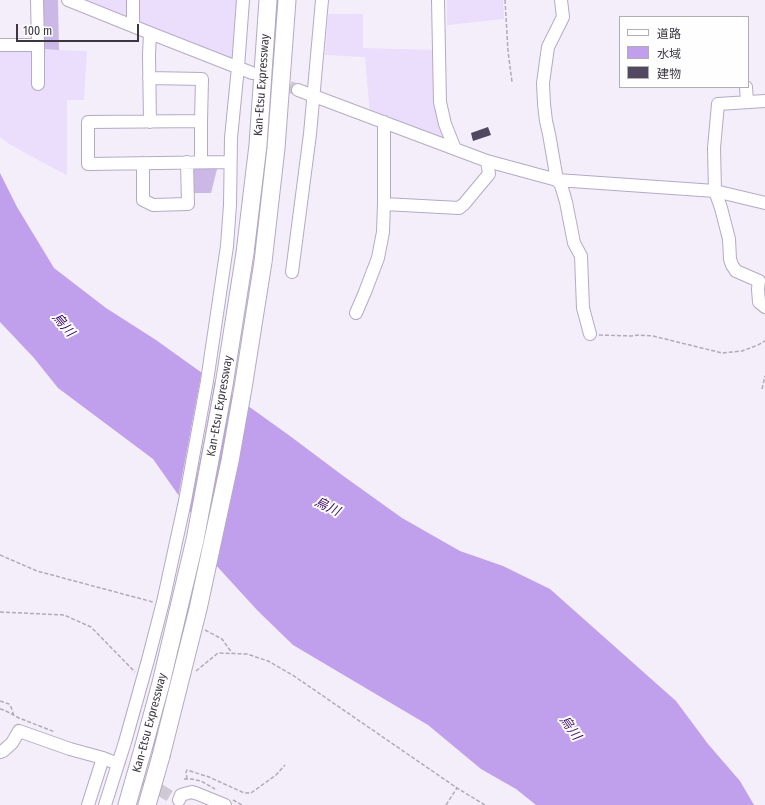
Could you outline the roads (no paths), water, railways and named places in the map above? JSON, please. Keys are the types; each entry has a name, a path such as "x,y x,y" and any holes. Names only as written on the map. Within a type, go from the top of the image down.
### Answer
{"highway":[{"name":"Kan-Etsu Expressway","path":"127,805 179,610 196,533 223,393 245,253 258,145 268,0"},
{"name":"Kan-Etsu Expressway","path":"147,805 161,756 198,609 230,461 243,388 263,262 276,148 287,0"}],"street":[{"path":"37,0 38,84"},
{"path":"68,0 252,73"},
{"path":"133,0 133,26"},
{"path":"105,805 125,742 163,602 207,381 227,246 230,205 230,162 243,0"},
{"path":"292,272 310,134 322,0"},
{"path":"438,0 440,102 445,124 455,149"},
{"path":"561,0 563,17 548,47 543,83 544,104 557,180 561,186 566,202 574,243 581,256 583,308 590,334"},
{"path":"150,33 150,122"},
{"path":"0,45 38,45"},
{"path":"149,78 202,78 201,162"},
{"path":"746,88 747,102"},
{"path":"298,90 487,161 557,180 715,191 765,203"},
{"path":"765,101 718,104 714,148 715,191 729,239 730,259 736,271 759,281 759,302 765,307"},
{"path":"201,121 88,122 88,164 230,162"},
{"path":"356,313 378,258 383,232 384,122"},
{"path":"384,204 459,208 489,174 487,161"},
{"path":"143,163 143,200 153,205 188,204 187,162"},
{"path":"0,752 12,743 18,731 108,760 88,805"},
{"path":"178,800 181,796 192,792 225,805"}],"water":[{"name":"烏川","path":"0,173 17,207 54,268 106,308 156,340 402,518 460,551 503,566 550,589 676,701 708,744 740,781 754,805 536,805 516,789 481,769 428,725 293,645 257,610 214,563 191,513 153,459 58,388 34,358 0,322"}],"tunnel":[{"path":"256,74 298,90"},
{"path":"113,762 170,796"}]}
